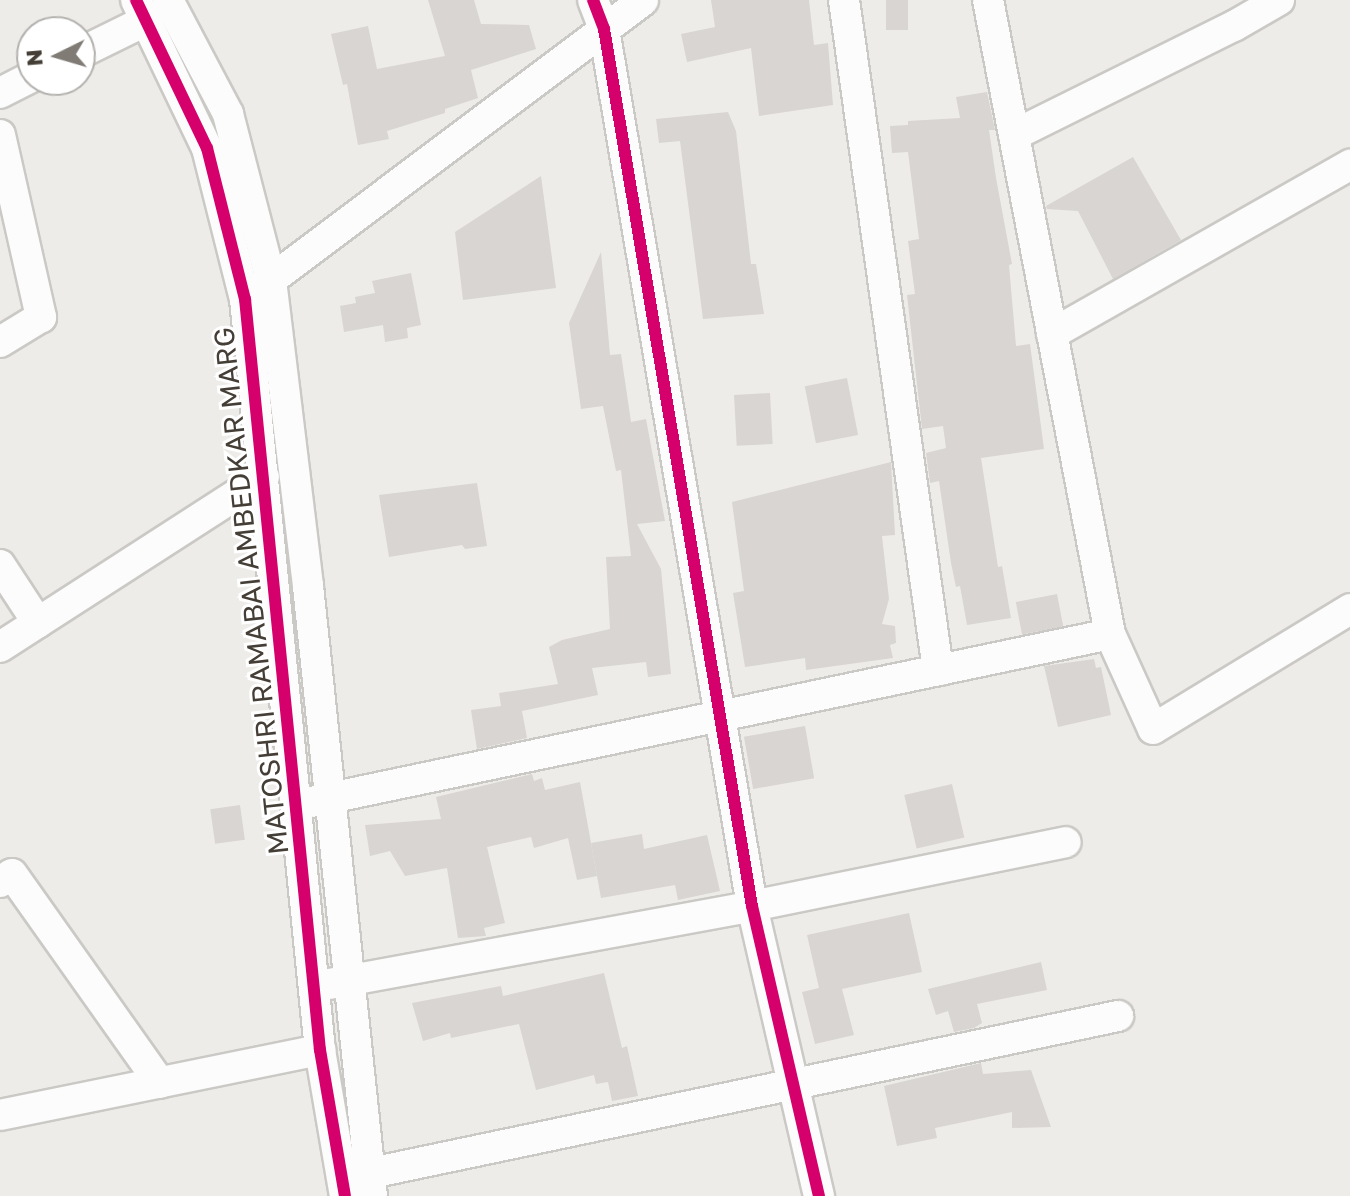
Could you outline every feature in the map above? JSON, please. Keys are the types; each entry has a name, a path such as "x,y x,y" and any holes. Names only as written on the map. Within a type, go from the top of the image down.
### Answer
{"street":[{"path":"168,0 228,114 271,280 348,980 357,1186 793,1082 1118,1016"},
{"path":"593,0 604,29 752,906 819,1196"},
{"path":"245,299 643,0"},
{"path":"844,0 938,670"},
{"path":"988,0 1110,634 1153,729 1350,609"},
{"path":"1014,135 1234,26 1279,0"},
{"path":"96,42 140,11"},
{"name":"MATOSHRI RAMABAI AMBEDKAR MARG","path":"140,11 207,148 245,299 320,1050 357,1186"},
{"path":"0,135 41,317 0,342"},
{"path":"1052,334 1350,165"},
{"path":"0,647 264,477"},
{"path":"0,565 38,623"},
{"path":"297,805 1110,634"},
{"path":"315,986 752,906 1066,842"},
{"path":"0,882 12,874 160,1083"},
{"path":"0,1115 320,1050"}],"building":[{"path":"428,0 474,0 481,24 529,25 536,49 471,70 478,98 445,109 445,113 387,131 389,139 358,145 347,84 343,85 331,34 368,26 377,69 445,56"},
{"path":"711,0 809,0 814,45 828,43 833,105 759,116 751,48 687,62 681,34 715,27"},
{"path":"886,0 908,0 908,30 886,30"},
{"path":"987,92 995,130 989,130 1012,264 1009,265 1016,346 1030,344 1044,449 981,458 998,567 1002,566 1011,618 967,625 960,586 956,587 951,563 939,481 930,483 926,453 946,448 943,426 922,429 907,295 915,294 908,241 919,239 908,152 892,153 890,126 908,125 908,121 960,118 956,97"},
{"path":"728,112 736,131 751,264 756,264 764,314 703,319 680,141 659,143 656,119"},
{"path":"1133,157 1181,240 1113,279 1078,211 1047,209 1046,206"},
{"path":"541,176 556,288 463,300 455,232"},
{"path":"601,252 610,355 621,354 631,422 646,419 665,521 637,524 661,569 671,674 648,677 646,662 592,668 598,695 522,711 527,738 477,749 471,710 501,706 499,693 558,684 549,647 562,640 610,629 606,557 631,556 621,470 616,471 603,406 581,409 569,323"},
{"path":"411,273 421,325 407,328 408,338 385,342 383,325 344,332 340,306 356,303 355,297 375,293 372,281"},
{"path":"847,378 858,435 816,443 805,386"},
{"path":"770,393 773,444 737,446 734,395"},
{"path":"891,462 895,535 882,536 889,599 882,624 895,626 896,643 890,645 893,658 806,670 805,658 745,667 733,593 744,591 732,502"},
{"path":"477,483 487,546 465,549 462,545 389,557 379,495"},
{"path":"1057,594 1063,626 1022,634 1016,602"},
{"path":"1094,659 1096,668 1101,667 1111,715 1058,727 1044,666"},
{"path":"805,726 814,778 753,789 744,737"},
{"path":"532,774 534,781 542,778 545,790 580,782 597,876 577,880 568,838 534,848 531,837 487,847 505,923 484,928 486,936 458,938 447,868 405,876 390,851 370,856 365,825 441,819 436,797"},
{"path":"952,784 964,838 917,849 904,795"},
{"path":"240,805 245,840 215,844 210,809"},
{"path":"642,834 644,849 707,835 720,891 678,900 675,885 601,898 591,843"},
{"path":"909,913 922,972 842,989 854,1035 815,1044 802,992 819,988 807,935"},
{"path":"1041,962 1047,990 977,1004 982,1023 974,1028 954,1032 948,1011 936,1015 928,989"},
{"path":"604,973 622,1048 627,1046 638,1096 612,1101 608,1082 596,1084 594,1075 536,1090 519,1024 451,1038 450,1033 423,1041 412,1003 501,986 503,996"},
{"path":"981,1063 983,1074 1031,1070 1051,1127 1012,1128 1012,1112 935,1128 937,1138 897,1146 884,1086"}],"cycle path":[{"path":"136,0 207,148 245,299 320,1050 345,1196"},
{"path":"593,0 604,29 752,906 819,1196"}]}
